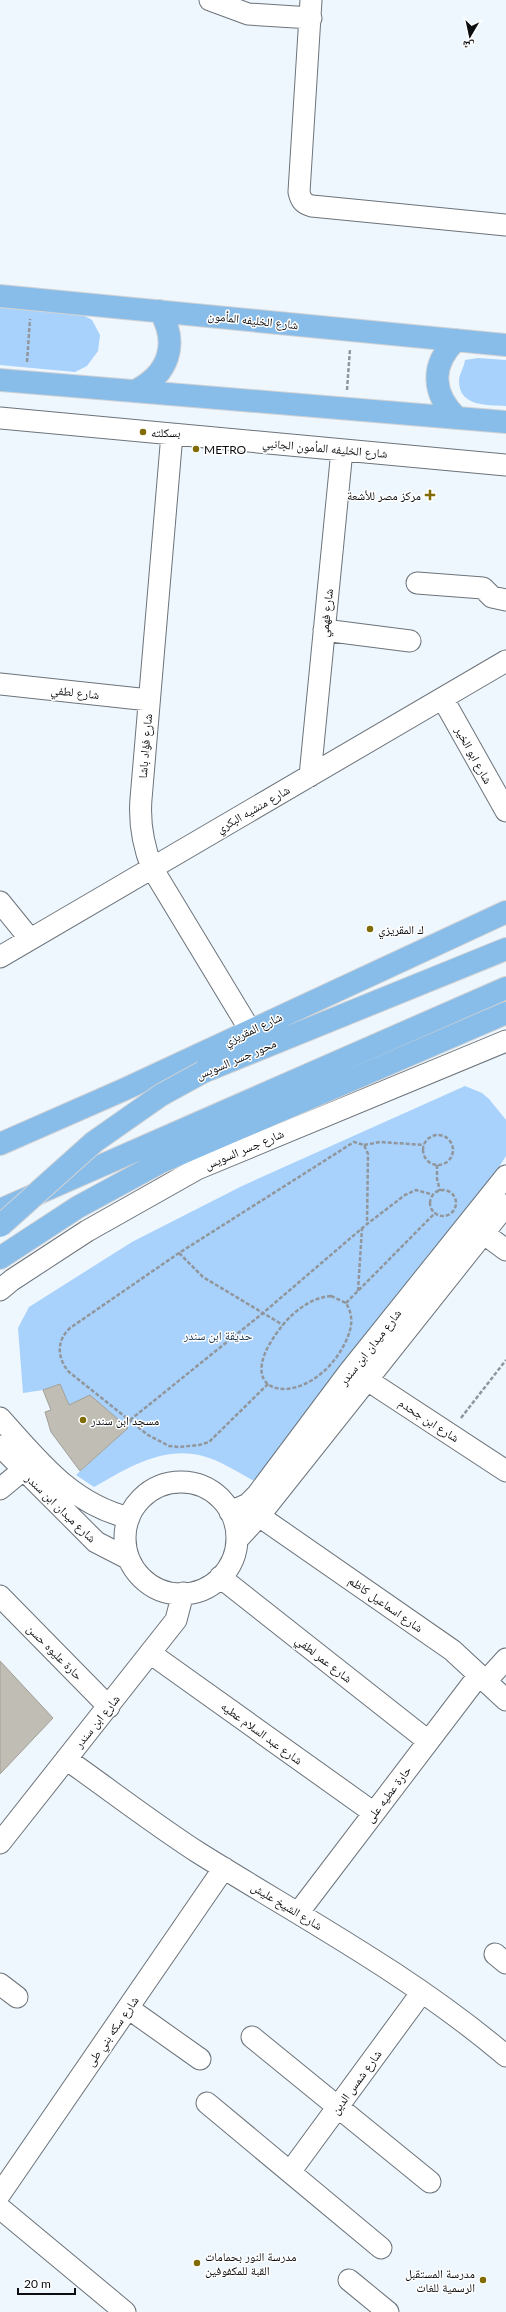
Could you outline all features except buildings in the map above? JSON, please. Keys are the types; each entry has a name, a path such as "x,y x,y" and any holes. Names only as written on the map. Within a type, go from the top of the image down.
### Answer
{"main road":[{"name":"شارع الخليفه المأمون","path":"0,296 506,345"},
{"path":"135,391 156,378 168,358 170,334 160,311"},
{"path":"456,340 442,358 437,379 443,401 457,418"},
{"path":"0,380 506,422"},
{"name":"شارع المقريزي","path":"0,1144 83,1108 506,912"},
{"name":"محور جسر السويس","path":"0,1226 94,1142 161,1095 203,1072 506,949"},
{"path":"0,1210 506,988"},
{"path":"0,1258 43,1228 113,1186 205,1143 368,1074 506,1013"}],"street":[{"path":"210,0 248,14 311,9 299,192 301,199 306,204 312,206 506,225"},
{"name":"شارع الخليفه المأمون الجانبي","path":"0,418 506,465"},
{"name":"شارع فؤاد باشا","path":"172,434 140,813 143,841 152,868 250,1030"},
{"name":"شارع فهمي","path":"310,776 342,450"},
{"path":"417,583 483,588 492,597 506,600"},
{"path":"324,630 410,640"},
{"name":"شارع منشيه البكري","path":"0,957 506,661"},
{"name":"شارع لطفي","path":"0,684 150,700"},
{"name":"شارع ابو الخير","path":"442,699 506,811"},
{"path":"0,902 30,939"},
{"name":"شارع جسر السويس","path":"0,1290 17,1276 87,1231 197,1169 506,1041"},
{"name":"شارع ميدان ابن سندر","path":"237,1540 259,1516 359,1375 506,1176"},
{"name":"شارع ميدان ابن سندر","path":"230,1512 248,1504 257,1495 506,1205"},
{"path":"483,1233 506,1250"},
{"name":"شارع ابن جحدم","path":"359,1375 506,1471"},
{"name":"شارع ميدان ابن سندر","path":"0,1418 53,1476 67,1488 98,1508 128,1518"},
{"name":"شارع ميدان ابن سندر","path":"0,1446 96,1542 129,1559"},
{"path":"0,1489 23,1470"},
{"path":"184,1482 198,1485 211,1491 222,1500 230,1512 236,1530 237,1540 229,1566 220,1577 209,1586 196,1591 182,1593 156,1588 140,1575 129,1559 125,1538 128,1518 135,1505 145,1495 157,1487 170,1483 184,1482"},
{"name":"شارع اسماعيل كاظم","path":"259,1516 452,1650 506,1700"},
{"name":"شارع عمر لطفي","path":"220,1577 428,1741"},
{"name":"شارع ابن سندر","path":"0,1843 109,1707 176,1620 181,1607 182,1593"},
{"name":"حارة عليوه حسن","path":"0,1596 109,1707"},
{"name":"شارع عبد السلام عطيه","path":"150,1653 374,1813"},
{"name":"حارة عطيه على","path":"298,1913 428,1741 483,1678 506,1659"},
{"name":"شارع الشيخ عليش","path":"66,1760 198,1852 380,1963 422,1992 506,2056"},
{"name":"شارع سكه بني طى","path":"0,2194 224,1868"},
{"path":"0,1984 17,1997"},
{"name":"شارع شمس الدين","path":"290,2172 422,1992"},
{"path":"128,2008 200,2059"},
{"path":"252,2037 430,2182"},
{"path":"207,2103 381,2248"},
{"path":"0,2208 124,2312"},
{"path":"349,2280 388,2312"}],"path":[{"path":"25,382 32,299"},
{"path":"345,408 352,330"},
{"path":"439,1135 446,1137 453,1144 453,1154 447,1163 437,1165 426,1159 423,1151 424,1145 430,1137 439,1135"},
{"path":"268,1384 215,1436 199,1445 168,1446 148,1435 69,1372 61,1361 59,1346 62,1338 70,1328 179,1253 349,1144 354,1142 364,1145 380,1142 424,1145"},
{"path":"364,1145 368,1154 367,1224"},
{"path":"437,1165 437,1179 440,1191"},
{"path":"130,1420 263,1313 362,1228 408,1193 421,1190 434,1195"},
{"path":"440,1191 452,1194 456,1202 453,1212 444,1216 435,1213 431,1204 434,1195 440,1191"},
{"path":"346,1303 435,1213"},
{"path":"358,1291 362,1228"},
{"path":"179,1253 203,1277 283,1325"},
{"path":"331,1296 346,1303 352,1316 349,1334 335,1360 325,1371 299,1388 280,1389 268,1384 262,1373 262,1360 271,1342 283,1325 304,1307 320,1298 331,1296"},
{"path":"450,1433 506,1360"}],"green space":[{"path":"0,302 72,309 92,320 100,335 98,351 87,366 75,372 0,365"},
{"path":"478,358 506,360 506,406 483,405 469,400 464,396 460,389 459,381 465,360"},
{"name":"حديقة ابن سندر","path":"465,1086 482,1093 489,1099 506,1120 506,1156 481,1195 258,1483 210,1458 188,1453 160,1456 146,1460 94,1487 76,1475 128,1428 90,1395 69,1405 60,1384 43,1390 23,1393 18,1328 29,1307 132,1242 242,1186"}],"place":[{"name":"بسكلته","path":"143,432"},
{"name":"METRO","path":"196,449"},
{"name":"مركز مصر للأشعة","path":"430,495"},
{"name":"ك المقريزي","path":"370,929"},
{"name":"مسجد ابن سندر","path":"83,1420"},
{"name":"مدرسة النور بحمامات القبة للمكفوفين","path":"197,2263"},
{"name":"مدرسة المستقبل الرسمية للغات","path":"483,2280"}]}
